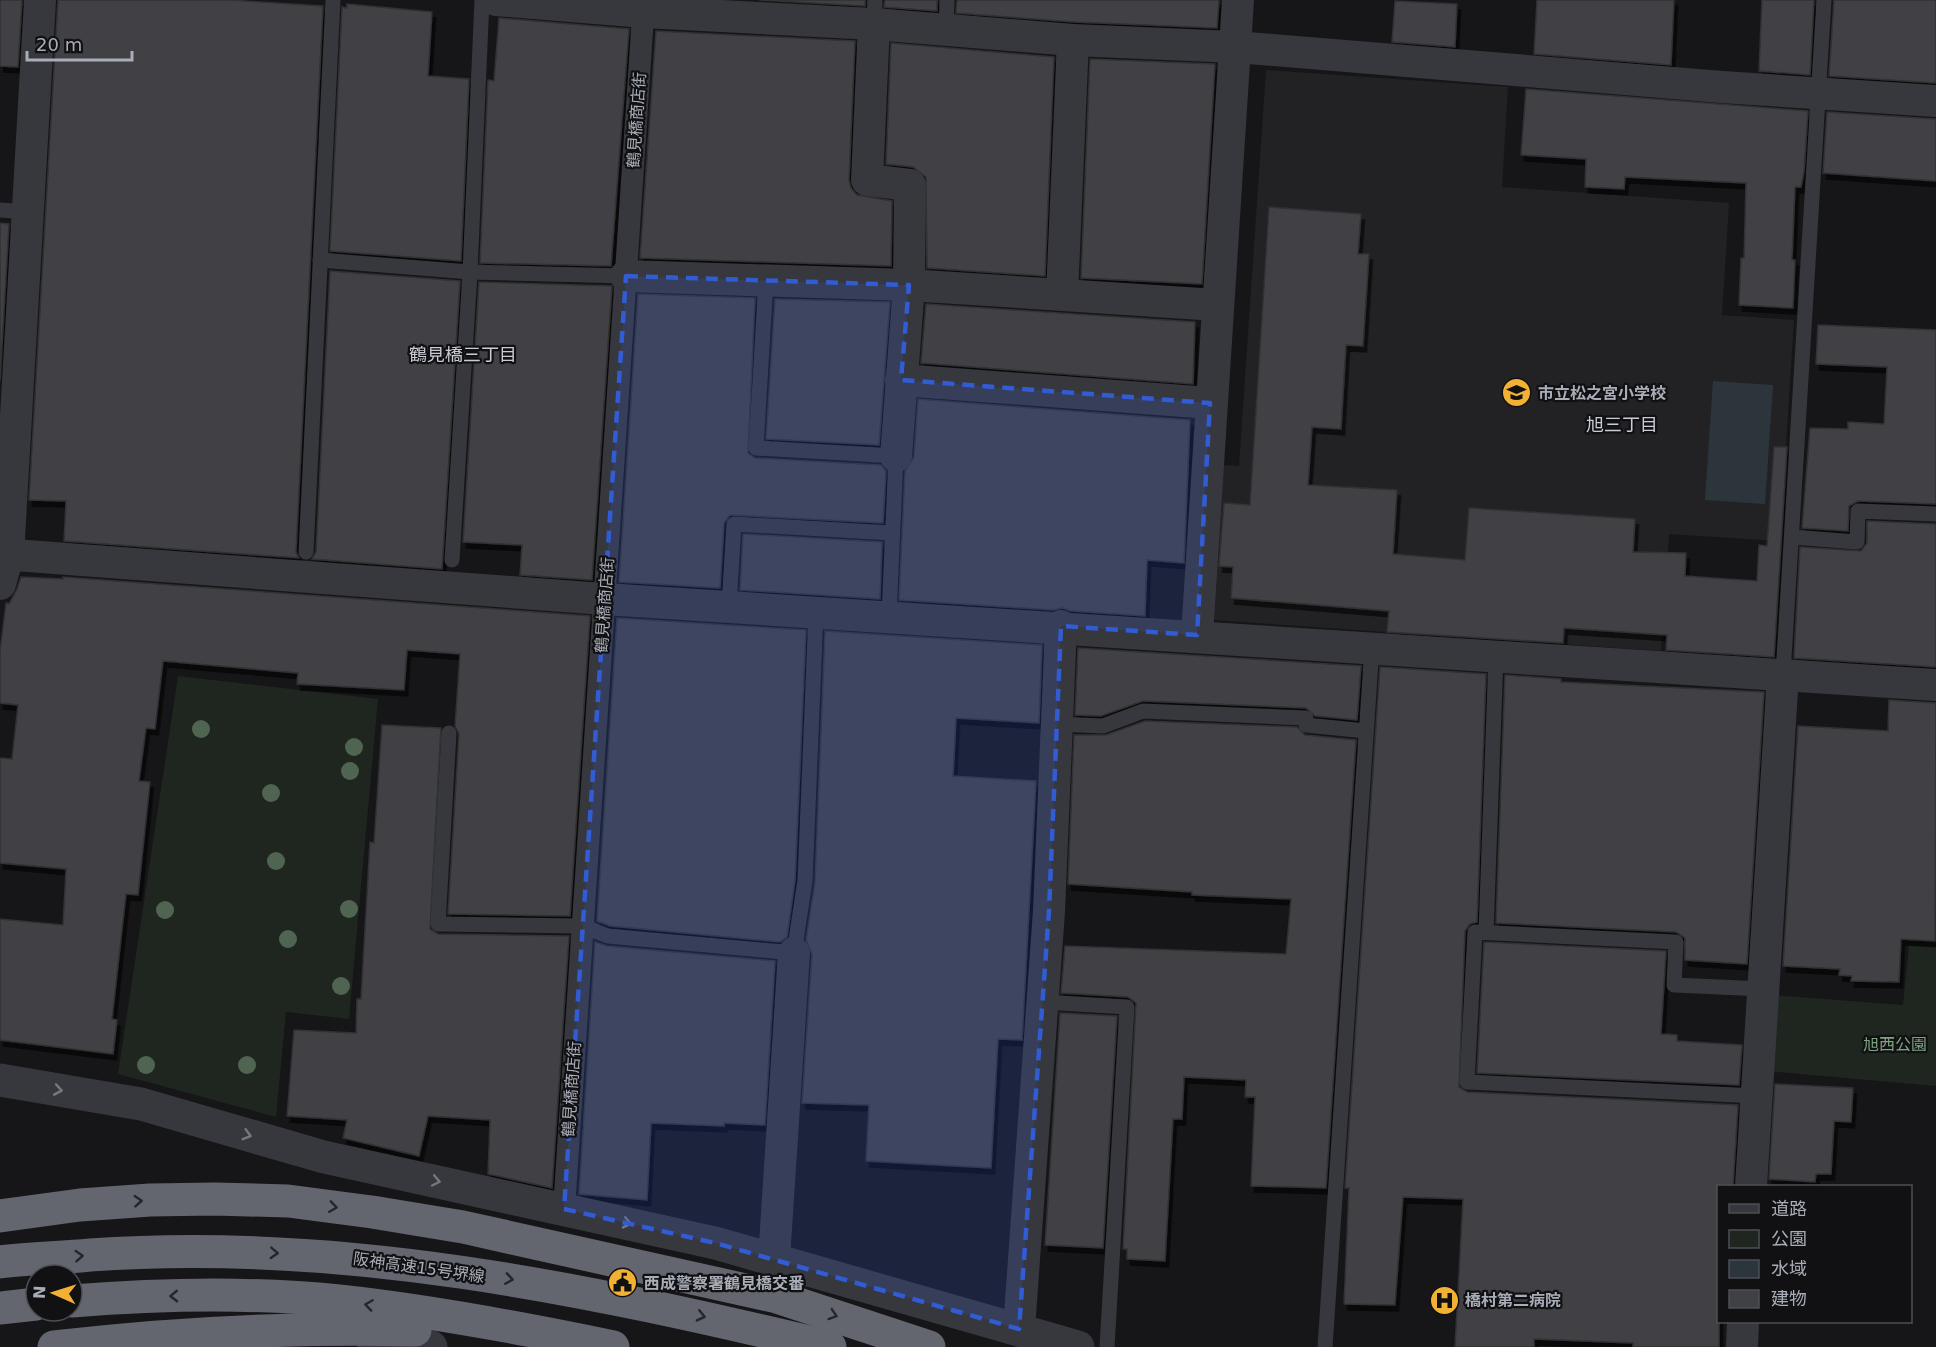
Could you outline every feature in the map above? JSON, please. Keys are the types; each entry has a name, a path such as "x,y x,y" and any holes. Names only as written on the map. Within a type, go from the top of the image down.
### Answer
{"highway":[{"path":"0,1216 80,1205 150,1200 288,1201 463,1227 777,1297 929,1347"},
{"name":"阪神高速15号堺線","path":"0,1262 123,1253 239,1251 342,1256 564,1288 692,1314 830,1347"},
{"path":"84,1300 124,1297 239,1296 339,1301 453,1317 612,1347"},
{"path":"0,1308 24,1305"},
{"path":"54,1347 120,1339 247,1330 340,1328 445,1330 568,1338"}],"street":[{"path":"40,0 14,211 3,564 889,615 1936,685"},
{"path":"496,0 874,12 946,31 1236,48 1936,101"},
{"path":"1197,635 1210,403 1238,0"},
{"name":"鶴見橋商店街","path":"564,1209 644,6"},
{"path":"874,12 867,180 910,185 909,285 896,456"},
{"path":"1062,295 1073,40"},
{"path":"626,276 909,285 1217,305"},
{"path":"901,380 1210,403"},
{"path":"1019,1329 1043,1002 1061,626"},
{"path":"1752,1185 1783,674"},
{"path":"774,1259 794,953"},
{"path":"0,1080 141,1104 324,1157 715,1243 1078,1347"},
{"path":"1742,1347 1743,1323"},
{"path":"105,1347 210,1339 431,1347"}],"lane":[{"path":"306,552 333,0"},
{"path":"452,560 470,272 482,0"},
{"path":"946,31 947,0"},
{"path":"1783,674 1824,0"},
{"path":"320,260 470,272 626,276"},
{"path":"766,280 756,448 896,456 889,615"},
{"path":"1792,537 1857,542 1858,511 1936,514"},
{"path":"729,606 734,524 892,533"},
{"path":"449,733 438,924 582,926 608,936 794,953 805,881 816,612"},
{"path":"1325,1347 1372,647"},
{"path":"1486,932 1496,655"},
{"path":"1057,724 1103,726 1143,711 1306,718 1306,725 1366,731"},
{"path":"1757,1096 1467,1082 1475,932 1676,942 1674,984 1764,989"},
{"path":"1043,1002 1127,1007 1107,1347"}],"highlighted area":[{"path":"626,276 909,285 901,380 1210,403 1197,635 1061,626 1049,911 1019,1329 715,1243 564,1209"}],"shaded area":[{"name":"市立松之宮小学校","path":"1266,70 1508,87 1502,187 1729,203 1722,315 1794,320 1780,541 1669,534 1661,651 1213,620 1223,465 1239,466"}],"green space":[{"path":"178,676 378,699 349,1019 286,1012 276,1117 118,1074"},
{"name":"旭西公園","path":"1909,945 1936,946 1936,1086 1767,1071 1773,995 1903,1005"}],"water":[{"path":"1713,381 1773,385 1765,504 1705,500"}],"building":[{"path":"0,0 22,0 18,67 0,66"},
{"path":"58,0 231,0 323,6 296,552 299,558 64,541 66,501 29,500"},
{"path":"759,0 865,0 865,6"},
{"path":"885,0 937,0 937,11 884,7"},
{"path":"957,0 1219,0 1217,28 1074,22 956,13"},
{"path":"1537,0 1674,0 1671,65 1534,54"},
{"path":"1762,0 1814,0 1810,75 1759,71"},
{"path":"1834,0 1936,0 1936,83 1829,76"},
{"path":"1395,1 1457,4 1455,47 1392,42"},
{"path":"347,4 432,12 428,76 469,79 461,261 330,251 342,7 347,8"},
{"path":"499,18 629,29 611,266 480,263 488,80 494,81"},
{"path":"656,31 855,41 849,180 851,188 857,195 892,201 891,266 640,258"},
{"path":"891,43 1054,57 1045,276 927,268 926,177 913,167 886,164"},
{"path":"1090,59 1215,64 1202,284 1081,278"},
{"path":"1526,89 1808,111 1804,172 1801,187 1795,187 1793,308 1739,305 1741,258 1744,258 1746,183 1625,177 1624,189 1585,187 1586,159 1521,155"},
{"path":"1827,112 1936,119 1936,181 1823,173"},
{"path":"1269,207 1361,214 1358,254 1369,254 1363,346 1346,345 1341,429 1312,427 1308,485 1397,490 1393,554 1465,560 1469,508 1635,519 1633,552 1686,553 1685,576 1757,581 1759,545 1767,546 1774,447 1787,447 1774,657 1666,650 1667,635 1564,628 1563,643 1387,632 1389,611 1231,598 1233,567 1219,566 1224,503 1250,505"},
{"path":"0,223 9,224 0,381"},
{"path":"330,271 460,281 442,569 312,559 316,552"},
{"path":"479,282 612,286 592,580 520,575 522,545 463,542"},
{"path":"638,294 755,298 748,453 755,458 881,465 886,471 883,523 730,515 724,523 720,588 619,582"},
{"path":"775,299 890,302 879,445 766,439"},
{"path":"926,304 1195,322 1193,384 921,363"},
{"path":"1818,325 1936,330 1936,504 1858,501 1849,506 1848,531 1802,528 1810,428 1848,429 1848,422 1884,424 1887,367 1816,364"},
{"path":"918,399 1190,420 1184,563 1147,560 1145,616 1071,611 1062,608 1053,610 899,600 905,471 914,457"},
{"path":"1867,521 1936,524 1936,667 1794,658 1800,547 1861,551 1867,543"},
{"path":"743,534 882,542 880,599 740,590"},
{"path":"21,577 63,579 63,577 590,616 570,916 448,914 459,734 455,726 460,654 407,650 404,690 297,684 298,673 163,661 155,729 146,728 139,781 150,782 138,895 126,894 112,1019 117,1020 113,1054 0,1040 0,919 63,925 66,869 0,863 0,758 12,759 18,705 0,703 0,651 6,603 9,604"},
{"path":"617,618 806,630 795,880 787,937 780,942 610,926 597,921"},
{"path":"825,631 1042,645 1039,723 956,718 953,776 1036,781 1022,1040 998,1039 991,1168 866,1161 869,1105 802,1103 812,954 806,940 815,882"},
{"path":"1078,648 1361,666 1357,720 1315,716 1306,708 1143,701 1101,716 1075,715"},
{"path":"1380,667 1486,674 1477,922 1470,924 1465,931 1459,1087 1467,1092 1738,1105 1733,1185 1717,1185 1719,1347 1633,1347 1633,1343 1534,1339 1534,1347 1455,1347 1463,1199 1403,1197 1395,1305 1344,1304 1349,1188 1345,1188"},
{"path":"1505,675 1561,679 1561,682 1764,692 1747,964 1685,960 1685,938 1676,932 1496,923"},
{"path":"1889,700 1936,703 1935,941 1901,939 1899,982 1851,981 1852,976 1839,975 1840,969 1783,966 1798,726 1888,731"},
{"path":"1145,721 1297,727 1305,735 1356,740 1326,1188 1251,1186 1255,1097 1245,1097 1246,1080 1184,1077 1182,1119 1173,1119 1165,1261 1127,1259 1127,1249 1123,1249 1136,1003 1128,997 1061,993 1065,946 1286,954 1291,899 1192,895 1192,892 1068,884 1074,735 1106,735"},
{"path":"382,725 441,728 430,929 438,934 569,936 552,1188 488,1174 490,1120 428,1116 419,1156 343,1138 347,1120 287,1116 294,1030 356,1033 357,999 361,999 370,842 374,843"},
{"path":"595,942 607,946 775,961 765,1125 651,1123 647,1200 579,1194"},
{"path":"1484,942 1666,951 1661,1034 1677,1035 1677,1041 1742,1045 1739,1085 1477,1073"},
{"path":"1060,1013 1117,1016 1103,1248 1045,1245"},
{"path":"1775,1084 1853,1088 1851,1122 1834,1121 1831,1174 1816,1174 1815,1182 1769,1179"}],"place":[{"name":"市立松之宮小学校","path":"1517,393"},
{"name":"西成警察署鶴見橋交番","path":"623,1283"},
{"name":"橋村第二病院","path":"1444,1300"}],"district":[{"name":"鶴見橋三丁目","path":"463,355"},
{"name":"旭三丁目","path":"1622,425"}]}
